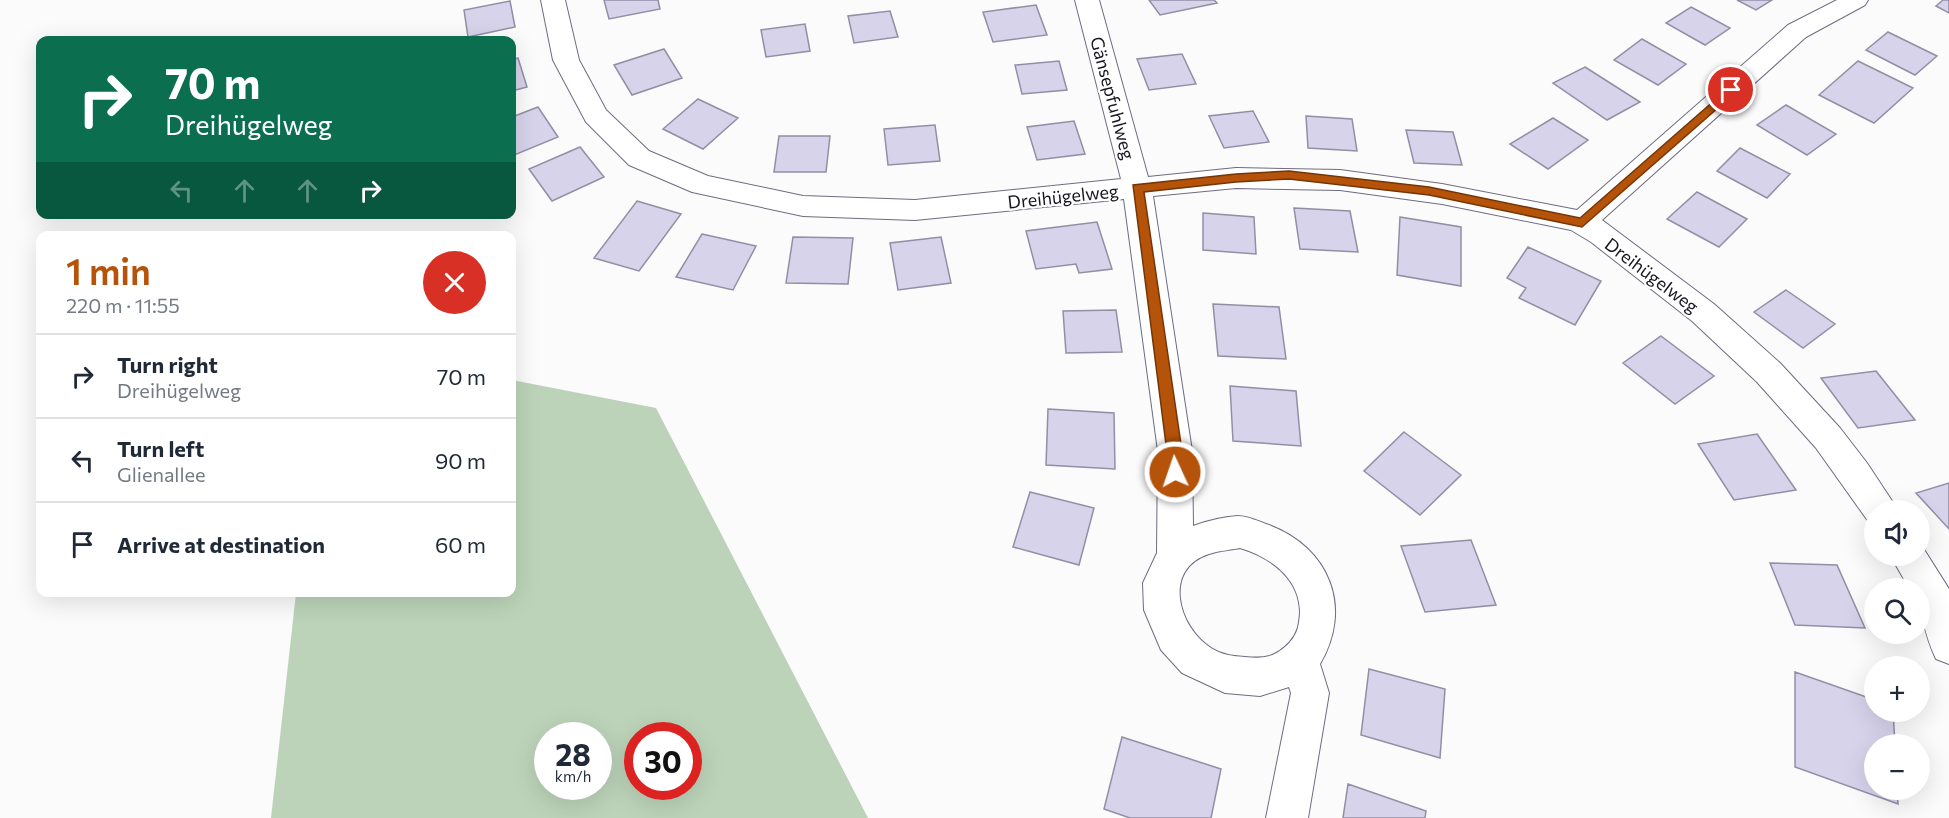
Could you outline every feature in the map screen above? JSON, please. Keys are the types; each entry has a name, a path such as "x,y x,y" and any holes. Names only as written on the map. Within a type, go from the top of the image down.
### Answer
{"street":[{"name":"Dreihügelweg","path":"553,0 566,60 596,116 639,158 702,185 803,206 915,210 1236,178 1289,175 1429,191 1582,222 1649,270 1764,368 1815,423 1873,500"},
{"name":"Gänsepfuhlweg","path":"1087,0 1137,188 1175,451 1175,554"},
{"path":"1582,222 1797,31 1856,0"},
{"name":"Gänsepfuhlweg","path":"1240,532 1266,540 1289,554 1307,574 1318,598 1320,623 1312,646 1300,659 1272,676 1246,679 1220,674 1196,661 1176,642 1164,619 1160,595 1164,573 1175,554 1193,540 1215,533 1240,532"},
{"path":"1918,566 1940,592 1949,646"},
{"path":"1287,818 1310,693 1300,659"}],"green space":[{"path":"516,381 656,408 868,818 271,818 296,597 516,597"}],"building":[{"path":"604,0 658,0 660,9 609,19"},
{"path":"1149,0 1214,0 1217,3 1160,15"},
{"path":"1737,0 1772,0 1756,10"},
{"path":"1943,0 1949,0 1949,13 1936,6"},
{"path":"510,1 515,27 468,36 464,10"},
{"path":"1036,5 1047,35 993,42 983,12"},
{"path":"1691,7 1730,28 1705,45 1666,23"},
{"path":"890,11 898,37 854,43 848,16"},
{"path":"805,24 810,51 766,57 761,30"},
{"path":"1888,32 1937,56 1915,75 1866,50"},
{"path":"1642,39 1686,64 1658,85 1614,60"},
{"path":"664,49 682,78 632,95 614,65"},
{"path":"1182,54 1196,84 1149,90 1137,59"},
{"path":"518,58 527,87 516,90 516,59"},
{"path":"1059,61 1067,90 1022,94 1015,65"},
{"path":"1858,61 1913,88 1874,123 1819,95"},
{"path":"1585,67 1640,102 1607,120 1553,83"},
{"path":"698,99 738,118 703,149 663,129"},
{"path":"1786,105 1836,134 1807,155 1757,125"},
{"path":"538,107 558,137 516,154 516,115"},
{"path":"1253,111 1269,142 1224,148 1209,116"},
{"path":"1306,116 1352,119 1357,151 1308,148"},
{"path":"1553,118 1588,140 1548,169 1510,144"},
{"path":"1074,121 1085,154 1037,160 1027,127"},
{"path":"935,125 940,161 888,165 884,129"},
{"path":"1406,130 1453,132 1462,165 1414,163"},
{"path":"779,136 830,136 826,172 774,172"},
{"path":"580,147 604,177 552,201 529,169"},
{"path":"1740,148 1790,174 1767,198 1717,171"},
{"path":"1697,192 1747,219 1719,247 1667,219"},
{"path":"637,201 681,214 639,271 594,258"},
{"path":"1294,208 1350,211 1358,252 1300,249"},
{"path":"1203,213 1254,217 1256,254 1203,250"},
{"path":"1400,217 1461,227 1461,286 1397,275"},
{"path":"1097,222 1112,269 1079,273 1076,264 1036,269 1026,231"},
{"path":"702,234 756,246 733,290 676,277"},
{"path":"793,237 853,238 848,284 786,283"},
{"path":"941,237 951,283 898,290 890,243"},
{"path":"1528,247 1601,281 1575,325 1519,298 1526,288 1507,278"},
{"path":"1786,290 1835,324 1803,348 1754,312"},
{"path":"1213,304 1279,307 1286,359 1218,356"},
{"path":"1116,310 1122,352 1066,353 1063,311"},
{"path":"1661,336 1714,376 1675,404 1623,363"},
{"path":"1876,371 1915,420 1858,428 1821,378"},
{"path":"1230,386 1296,391 1301,446 1233,441"},
{"path":"1048,409 1114,413 1115,469 1046,465"},
{"path":"1404,432 1461,475 1420,515 1364,471"},
{"path":"1757,434 1796,490 1734,500 1698,444"},
{"path":"1949,483 1949,529 1930,508 1930,500 1922,500 1916,493"},
{"path":"1030,492 1094,508 1079,565 1013,547"},
{"path":"1471,540 1496,605 1425,612 1401,546"},
{"path":"1770,563 1837,565 1864,628 1795,625"},
{"path":"1369,669 1445,689 1440,758 1361,735"},
{"path":"1795,672 1864,696 1864,722 1894,722 1894,734 1864,734 1864,792 1795,767"},
{"path":"1122,737 1221,769 1211,818 1130,818 1104,809"},
{"path":"1348,784 1426,811 1425,818 1343,818"}],"route":[{"path":"1175,472 1175,451 1137,188 1289,175 1429,191 1582,222 1731,90"}]}
